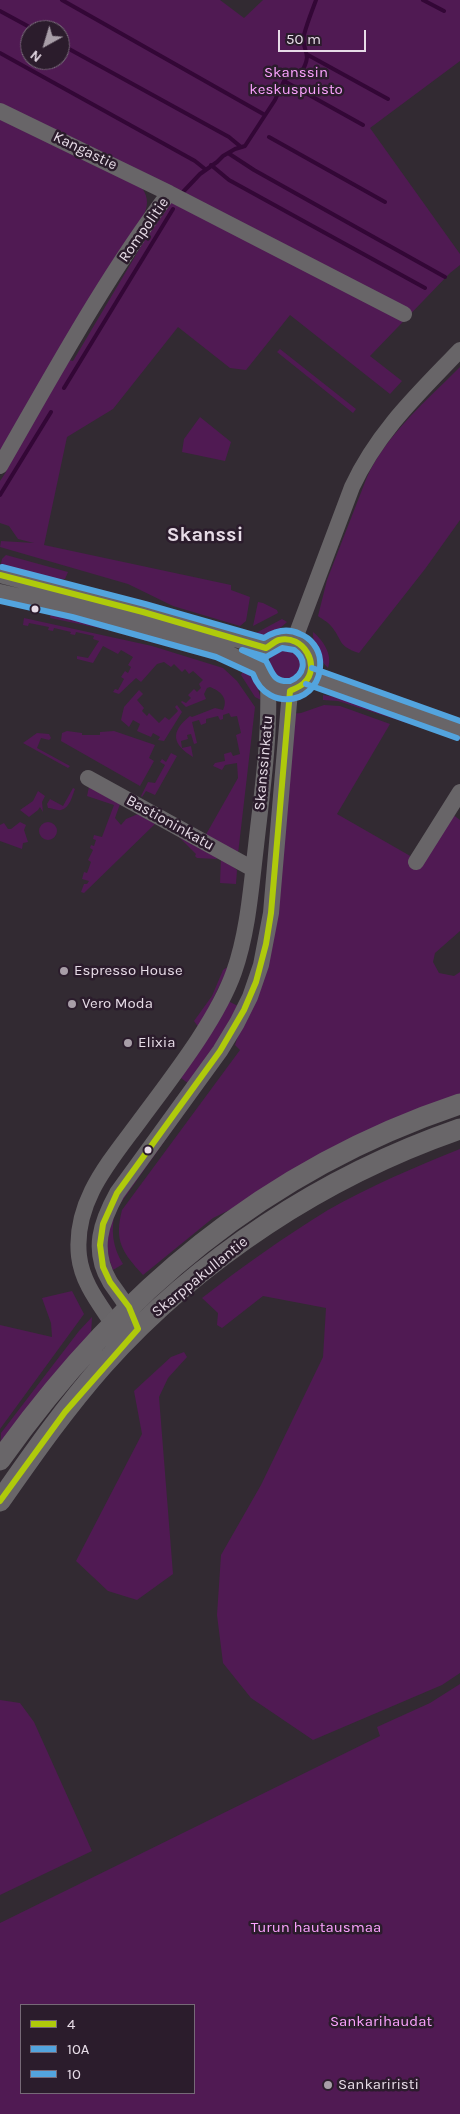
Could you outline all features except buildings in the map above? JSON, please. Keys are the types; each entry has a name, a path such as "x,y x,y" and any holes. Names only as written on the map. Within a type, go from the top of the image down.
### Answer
{"main road":[{"name":"Skarppakullantie","path":"0,1460 60,1380 112,1323 154,1283 214,1233 271,1194 344,1152 395,1128 460,1104"},
{"name":"Skarppakullantie","path":"0,1501 77,1396 138,1329 202,1272 232,1248 285,1213 356,1173 402,1151 460,1129"}],"street":[{"name":"Kangastie","path":"0,111 169,193"},
{"name":"Rompolitie","path":"0,466 66,351 146,223 169,193 404,314"},
{"path":"294,641 352,488 363,465 374,446 403,410 460,350"},
{"path":"0,575 266,648"},
{"path":"0,592 74,609 219,649 260,668"},
{"path":"282,640 294,641 303,646 309,654 312,665 310,676 302,686 290,691 278,690 268,684 262,677 260,668 261,657 266,648 282,640"},
{"path":"310,676 460,730"},
{"name":"Skanssinkatu","path":"112,1323 88,1286 81,1266 79,1230 82,1213 101,1174 175,1072 222,999 239,957 248,909 268,740 268,684"},
{"name":"Skanssinkatu","path":"138,1329 128,1307 106,1273 100,1254 101,1229 106,1212 117,1193 229,1037 256,982 266,944 271,913 290,691"},
{"name":"Bastioninkatu","path":"88,778 253,869"},
{"path":"416,862 460,792"},
{"path":"112,1323 138,1329"}],"green space":[{"name":"Skanssin keskuspuisto","path":"0,0 220,0 244,18 263,0 460,0 460,61 370,128 460,254 460,265 370,356 402,381 390,394 290,315 246,370 230,368 178,327 113,409 67,437 44,545 231,585 231,590 250,597 246,621 240,626 173,606 128,584 0,547 1,541 34,543 18,539 9,526 0,523 0,481 6,472 9,457 0,453 0,115 142,188 147,199 147,206 143,217 58,358 73,361 162,211 167,188 0,106"},
{"path":"280,349 356,409 353,413 277,352"},
{"path":"460,367 460,520 425,569 359,653 347,648 330,625 318,616 327,580 367,477 375,462 396,432"},
{"path":"200,417 231,442 225,461 182,452 184,439"},
{"path":"6,555 68,572 65,579 44,578 0,568 2,559"},
{"path":"258,602 277,610 278,613 253,626"},
{"path":"51,612 77,614 231,657 229,664 143,637 50,618"},
{"path":"24,618 152,646 223,668 237,681 255,707 238,854 204,838 238,778 237,763 225,765 222,770 213,766 215,763 225,761 224,754 231,752 233,756 240,754 236,735 241,733 237,716 231,717 229,713 223,715 223,719 220,720 218,716 206,719 206,723 201,725 199,720 192,722 197,743 194,744 191,734 187,735 188,739 181,741 182,748 176,738 179,727 190,716 192,717 215,708 223,710 225,702 222,696 210,687 207,688 204,694 206,699 186,707 181,702 186,703 191,698 188,695 194,689 197,692 201,688 199,684 203,680 193,671 189,674 185,669 182,672 174,664 171,667 164,662 157,664 141,682 136,678 119,694 113,692 115,689 118,690 124,679 121,677 125,671 128,673 131,667 128,665 133,657 121,650 118,654 103,646 93,663 77,659 77,656 88,658 99,641 93,639 94,636 76,632 75,635 70,634 71,632 54,628 53,631 48,630 49,627 29,623 28,626 23,625"},
{"path":"282,619 287,622 276,631 267,636 253,637 256,633"},
{"path":"313,632 326,648 329,658 328,668 317,652"},
{"path":"286,648 298,653 303,665 298,677 286,682 274,677 269,665 274,653"},
{"path":"244,668 257,685 261,700 255,697 241,675"},
{"path":"139,690 143,694 137,700 144,708 142,711 147,716 149,713 159,723 165,717 169,720 178,711 175,707 177,705 182,712 164,741 158,740 160,737 153,733 151,737 137,731 140,724 133,720 129,727 121,720 124,707"},
{"path":"323,695 348,699 460,738 460,740 338,701 323,700"},
{"path":"324,705 340,706 390,724 337,814 412,857 452,814 460,820 460,931 435,953 433,962 439,973 454,976 460,972 460,1097 213,1218 143,1275 130,1260 122,1246 119,1230 122,1210 240,1050 235,1045 259,983 291,714 301,713"},
{"path":"67,731 82,733 82,735 100,735 100,732 114,731 155,745 149,758 154,761 140,786 61,741 62,733"},
{"path":"37,733 49,734 51,738 49,740 41,738 37,748 70,766 68,768 23,743"},
{"path":"191,746 193,757 186,752 182,748"},
{"path":"171,753 177,756 155,795 146,791 142,797 148,782 155,783 165,765 160,762 162,759 166,762"},
{"path":"89,787 120,804 115,818 121,825 126,819 138,814 155,824 84,893 81,892 84,884 87,884 89,881 82,879 84,872 87,873 91,862 88,860 93,850 90,848 91,845 94,846 96,840 93,839 94,835 102,837 114,805 87,796"},
{"path":"73,788 75,789 67,807 59,810 48,808 47,804 50,799 63,806"},
{"path":"38,791 45,796 42,802 43,812 40,807 29,817 20,810 33,801"},
{"path":"20,822 26,825 24,830 28,842 23,843 22,849 0,841 0,825 4,823 8,829 11,829"},
{"path":"44,822 52,822 57,827 55,838 44,840 39,835 39,827"},
{"path":"175,833 213,853 217,859 197,858 196,854"},
{"path":"221,857 237,870 236,884 220,883"},
{"path":"229,966 199,1028 194,1021 212,996 223,970"},
{"path":"226,1000 240,1007 189,1084 177,1075"},
{"path":"183,1115 115,1211 113,1238 123,1264 113,1270 105,1247 112,1209"},
{"path":"460,1149 460,1673 442,1685 313,1740 251,1698 223,1663 217,1615 221,1555 261,1485 323,1357 326,1308 263,1296 222,1328 217,1325 218,1313 202,1298 264,1252 328,1210 393,1177"},
{"path":"72,1291 84,1314 0,1429 0,1325 52,1337 51,1323 42,1298"},
{"path":"92,1317 91,1335 0,1450 1,1433 79,1331"},
{"path":"184,1352 187,1357 168,1378 159,1397 173,1574 137,1600 108,1591 76,1561 142,1434 134,1391 171,1357"},
{"name":"Turun hautausmaa","path":"460,1684 460,2114 0,2114 0,1923 380,1736 377,1727 430,1703"},
{"path":"0,1700 20,1703 34,1722 92,1851 0,1895"}],"waterway":[{"path":"62,0 265,115"},
{"path":"182,193 200,174 223,156 245,146 275,100 284,81 291,72 301,73 307,60 304,35 316,0"},
{"path":"423,0 444,11"},
{"path":"0,11 20,22"},
{"path":"70,50 229,137 241,147"},
{"path":"0,53 195,161 205,169"},
{"path":"308,55 388,99"},
{"path":"284,81 363,125"},
{"path":"269,137 385,202"},
{"path":"228,153 254,170 445,277"},
{"path":"211,165 229,180 425,288"},
{"path":"64,388 173,209"},
{"path":"0,495 51,412"}],"transit line":[{"name":"10","path":"0,601 72,617 216,657 253,674 260,687 270,695 282,699 294,698 305,694 313,686 319,675 320,660 316,648 308,638 295,632 282,631 264,638 145,604 2,567"},
{"name":"4","path":"0,575 143,612 266,648 279,640 288,639 302,646 310,660 311,668 309,676 304,683 290,691 271,913 266,944 256,982 244,1010 220,1051 117,1193 103,1224 100,1245 103,1267 110,1282 129,1307 138,1329 65,1412 0,1501"},
{"name":"10A","path":"282,648 294,650 303,663 301,671 290,681 280,680 274,676 266,661 242,650 266,657 282,648"},
{"name":"10","path":"312,668 460,721"},
{"name":"10A","path":"306,684 457,738"}],"place":[{"name":"Espresso House","path":"64,971"},
{"name":"Vero Moda","path":"72,1004"},
{"name":"Elixia","path":"128,1043"},
{"name":"Sankariristi","path":"328,2085"}],"district":[{"name":"Skanssi","path":"205,535"}],"park label":[{"name":"Sankarihaudat","path":"381,2022"}]}
